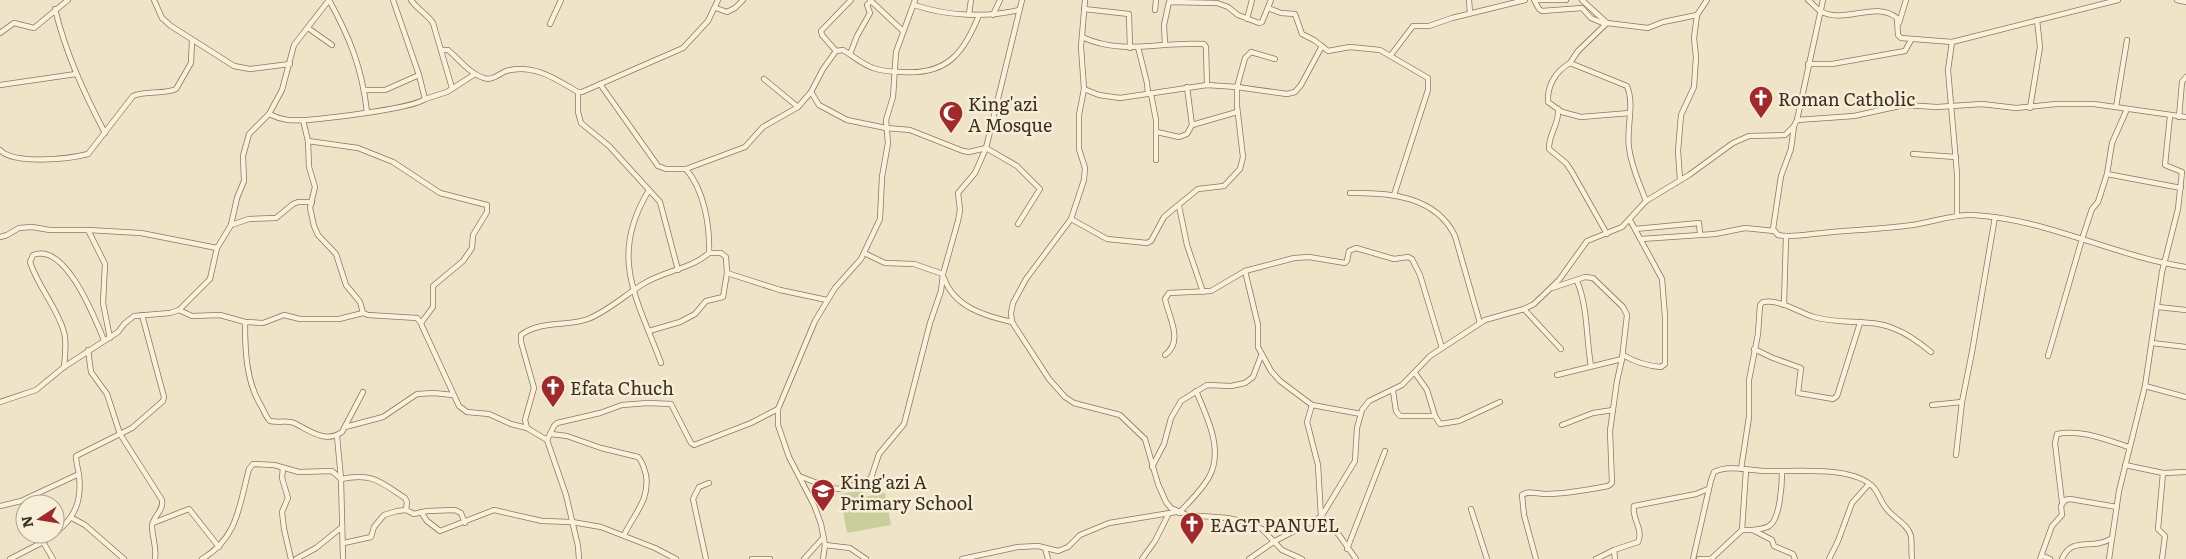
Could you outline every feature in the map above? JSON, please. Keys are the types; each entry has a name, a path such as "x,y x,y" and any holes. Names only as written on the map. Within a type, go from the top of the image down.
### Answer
{"street":[{"path":"0,33 14,24 34,28 68,0"},
{"path":"154,0 162,18 192,41 234,66 243,68 290,64"},
{"path":"0,402 36,390 88,350 118,332 129,319 142,315 170,313 179,310 210,279 217,248 231,225 237,198 244,181 245,145 249,134 269,114 282,90 294,45 329,0 357,57 367,112"},
{"path":"393,0 419,75 425,99"},
{"path":"411,0 418,10 429,17 434,23 452,88"},
{"path":"550,24 561,0"},
{"path":"440,50 448,50 475,74 489,79 506,72 534,69 578,92 683,48 700,31 716,8 718,0"},
{"path":"716,8 727,12 735,8 743,0"},
{"path":"836,51 822,35 821,31 851,0"},
{"path":"850,54 870,14 867,5 871,0 903,31"},
{"path":"969,14 971,0"},
{"path":"993,15 1000,0"},
{"path":"798,475 830,488 848,488 871,478 879,454 904,424 960,215 958,193 975,173 986,148 1022,0"},
{"path":"1085,0 1081,48 1084,89 1079,110 1079,149 1085,174 1079,199 1071,220 1023,285 1013,303 1012,322 1049,380 1065,397 1074,403 1120,415 1136,430 1147,443 1152,467 1166,502 1177,512"},
{"path":"1155,10 1156,0"},
{"path":"1246,19 1252,0"},
{"path":"1165,44 1164,25 1169,2 1217,3 1228,7 1246,19 1261,23 1272,0"},
{"path":"1469,0 1470,13"},
{"path":"1391,55 1413,26 1429,26 1470,13 1525,0"},
{"path":"1566,0 1536,0 1539,9 1542,11 1582,8 1592,18 1606,23 1652,28 1663,22 1697,15"},
{"path":"1582,0 1606,23"},
{"path":"1680,180 1678,151 1681,115 1694,87 1696,57 1694,38 1697,15 1707,0"},
{"path":"1808,0 1820,11 1836,14 1868,8 1886,10 1896,17 1899,23"},
{"path":"1774,231 1782,176 1791,149 1794,126 1797,120 1823,0"},
{"path":"1906,0 1899,23 1899,35 1902,38 1952,42 2118,0"},
{"path":"2177,0 2186,2"},
{"path":"823,559 825,545 821,524 814,505 798,475 778,425 778,409 805,343 827,300 856,266 880,219 882,177 888,143 886,120 894,97 896,52 903,31 914,2 979,15 993,15 1019,10"},
{"path":"1268,8 1283,14 1295,14 1302,34 1331,52 1350,47 1375,49 1391,55 1423,74 1429,81 1402,174 1394,194"},
{"path":"1084,9 1129,14 1130,48"},
{"path":"55,10 66,49 76,74 105,133"},
{"path":"600,84 658,166 666,169 686,169 745,148 764,127 798,107 811,92 823,69 836,51 843,50 872,68 896,72 927,72 952,60 971,36 979,15"},
{"path":"2030,108 2040,47 2037,20"},
{"path":"1606,23 1578,51 1570,63 1556,74 1548,96 1548,102 1568,114 1581,117 1630,113"},
{"path":"308,28 332,45"},
{"path":"1082,37 1105,46 1130,48 1165,44 1205,44 1207,85"},
{"path":"1808,64 1832,64 1905,51 1911,40"},
{"path":"2116,107 2127,40"},
{"path":"0,150 12,158 64,158 88,154 133,96 162,93 176,89 191,63 192,41"},
{"path":"1952,42 1948,70 1956,157 1957,216"},
{"path":"1084,89 1112,98 1207,85 1237,87 1283,95 1295,92 1301,85 1322,46"},
{"path":"1138,47 1157,132 1156,160"},
{"path":"1071,220 1107,239 1144,244 1151,241 1164,218 1198,189 1224,186 1240,169 1243,157 1237,112 1237,87 1247,54 1252,53 1275,60"},
{"path":"1570,63 1627,86 1631,103 1629,147 1632,170 1646,201"},
{"path":"0,85 76,74"},
{"path":"269,114 288,120 303,120 394,109 447,92 475,74"},
{"path":"364,90 385,90 419,75"},
{"path":"2179,116 2182,82 2186,77"},
{"path":"764,79 798,107"},
{"path":"1157,132 1183,137 1187,134 1192,125 1187,87"},
{"path":"578,92 578,112 581,123 609,146 660,202 678,270"},
{"path":"811,92 819,105 847,120 886,128 910,130 963,151 969,152 986,148 1018,166 1039,188 1018,224"},
{"path":"1797,120 1854,116 1904,105 1951,106 1982,104 2016,108 2077,104 2116,107 2186,117"},
{"path":"1558,109 1558,116 1549,141 1549,149 1566,163 1607,234"},
{"path":"2048,356 2082,239 2092,209 2098,202 2107,174 2112,144 2127,109"},
{"path":"1192,125 1237,112"},
{"path":"2170,116 2165,165 2166,167 2179,170 2186,169"},
{"path":"303,120 308,141 309,167 315,187 310,208 314,226 318,235 336,254 346,285 360,302 363,313"},
{"path":"1249,559 1275,541 1321,516 1355,461 1356,434 1360,414 1369,401 1393,391 1415,373 1430,356 1480,323 1492,317 1524,309 1534,304 1566,271 1587,241 1622,227 1646,201 1742,138 1784,135 1794,126"},
{"path":"308,141 358,148 393,162 440,193 487,205 487,212 473,235 472,248 463,260 433,286 433,307 421,323"},
{"path":"1913,154 1956,157"},
{"path":"686,169 696,183 705,212 709,253"},
{"path":"2109,559 2125,465 2145,386 2164,263 2181,188 2183,173 2179,170"},
{"path":"2107,174 2181,188"},
{"path":"649,190 636,214 627,244 627,261 634,291 661,363"},
{"path":"1350,193 1382,192 1394,194 1419,202 1448,223 1457,242 1480,323"},
{"path":"231,225 249,219 276,218 293,204 312,202"},
{"path":"1179,206 1191,260 1203,292"},
{"path":"1640,239 1720,234 1745,228 1774,231 1778,235 1786,236 1881,229 1922,224 1957,216 1995,217 2041,226 2164,263 2186,267"},
{"path":"1956,455 1962,402 1995,217"},
{"path":"1557,374 1622,357 1661,368 1665,364 1665,318 1662,280 1630,220"},
{"path":"1635,229 1699,223 1700,234"},
{"path":"0,237 25,227 50,230 88,230 141,233 217,248"},
{"path":"88,230 105,264 103,303 110,338"},
{"path":"1784,305 1786,236"},
{"path":"1165,355 1173,348 1175,333 1166,305 1166,296 1174,292 1215,290 1245,271 1262,265 1302,257 1344,263 1347,261 1349,251 1356,248 1394,259 1410,257 1420,275 1442,348"},
{"path":"527,428 526,416 534,388 521,342 521,335 546,324 568,323 589,318 649,280 678,270 709,253 724,255 727,273 723,298 706,301 695,314 680,322 649,331"},
{"path":"864,253 885,263 914,264 943,274 953,294 965,305 991,317 1012,322"},
{"path":"64,367 64,332 57,314 33,270 30,262 34,255 42,254 51,257 67,270 88,302 104,340"},
{"path":"1245,271 1258,325 1258,347 1261,356 1280,381 1312,406 1360,414"},
{"path":"727,273 793,293 827,300"},
{"path":"1536,559 1524,515 1522,495 1526,492 1567,494 1612,484 1610,431 1627,318 1625,309 1596,279 1585,277 1551,288"},
{"path":"1577,281 1585,313 1586,339 1591,366"},
{"path":"1742,530 1744,470 1749,417 1749,380 1762,303 1770,302 1784,305 1819,318 1896,329 1931,352"},
{"path":"2158,307 2186,310"},
{"path":"1524,309 1561,349"},
{"path":"179,310 192,316 220,315 245,322 263,323 284,315 300,319 339,318 363,313 373,317 417,318 421,323 452,395 459,406 467,412 489,414 511,424 527,428 547,440 566,495 578,546 579,559"},
{"path":"65,524 72,518 80,491 76,456 132,428 163,401 164,397 142,315"},
{"path":"245,322 247,362 251,381 255,396 267,418 276,422 291,422 320,436 337,436"},
{"path":"1754,349 1801,368 1798,393 1833,398 1837,396 1860,323"},
{"path":"2152,343 2186,347"},
{"path":"88,350 91,372 107,394 120,434 162,500 162,507 153,523 156,559"},
{"path":"1152,467 1164,444 1175,409 1181,401 1209,384 1231,386 1245,383 1253,376 1261,356"},
{"path":"1415,373 1427,390 1435,416 1440,424 1468,418 1500,402"},
{"path":"2145,386 2186,397"},
{"path":"1177,512 1209,478 1215,454 1209,424 1196,391"},
{"path":"1393,391 1396,411 1400,416 1435,416"},
{"path":"344,559 341,479 337,436 345,427 363,392"},
{"path":"345,427 383,417 417,394 452,395"},
{"path":"1932,405 1962,402"},
{"path":"547,440 557,424 600,413 622,405 667,404 673,407 691,443 697,445 761,419 778,409"},
{"path":"1312,406 1307,422 1318,465 1321,516 1339,535 1347,549 1356,559"},
{"path":"1562,425 1592,414 1613,410"},
{"path":"2050,559 2041,557 2052,526 2062,515 2055,443 2057,434 2079,433 2129,448"},
{"path":"550,434 576,438 601,448 638,457 642,460 646,479 646,495 624,535"},
{"path":"1347,549 1384,451"},
{"path":"202,559 210,557 232,530 251,465 274,465 306,473 332,471 341,479"},
{"path":"2125,465 2163,473 2186,472"},
{"path":"283,468 282,478 288,498 282,512 291,559"},
{"path":"1693,559 1708,489 1712,476 1718,470 1834,472 1869,484 1891,515 1910,532 1912,559"},
{"path":"1699,559 1711,559 1742,530 1768,527 1773,523 1780,500 1782,472"},
{"path":"2162,559 2165,536 2158,530 2163,473"},
{"path":"0,506 21,501 79,474"},
{"path":"341,479 357,476 373,478 404,498 407,502 406,510"},
{"path":"706,559 693,499 699,487 709,483"},
{"path":"1829,559 1838,541 1852,502 1869,484"},
{"path":"1596,559 1614,550 1636,544 1640,539 1633,511 1634,506 1696,494 1708,489"},
{"path":"2062,502 2070,498 2117,507"},
{"path":"1471,509 1487,559"},
{"path":"153,523 189,510 219,547"},
{"path":"344,543 371,536 374,527 384,515 406,510 412,513 455,510 461,513 465,522"},
{"path":"421,512 427,521 440,531 494,510 542,522 572,522 602,527 676,559"},
{"path":"962,559 1009,548 1038,546 1054,551 1063,549 1080,535 1115,521 1177,512 1240,520 1262,529 1282,550 1302,559"},
{"path":"1142,559 1169,513"},
{"path":"72,518 85,525 124,559"},
{"path":"296,559 316,548 342,527"},
{"path":"1753,530 1772,540 1775,546 1793,554 1795,559"},
{"path":"804,559 824,538"},
{"path":"2062,559 2066,551 2075,545 2098,545 2112,538"},
{"path":"10,559 39,544"},
{"path":"44,544 53,559"},
{"path":"825,545 850,548 866,559"},
{"path":"1045,548 1048,559"},
{"path":"1614,550 1615,559"},
{"path":"752,559 770,559"}],"green space":[{"path":"862,490 864,497 885,493 891,525 847,533 840,494"}],"place":[{"name":"Roman Catholic","path":"1761,119"},
{"name":"King'azi A Mosque","path":"951,134"},
{"name":"Efata Chuch","path":"553,408"},
{"name":"King'azi A Primary School","path":"823,512"},
{"name":"EAGT PANUEL","path":"1192,545"}]}
